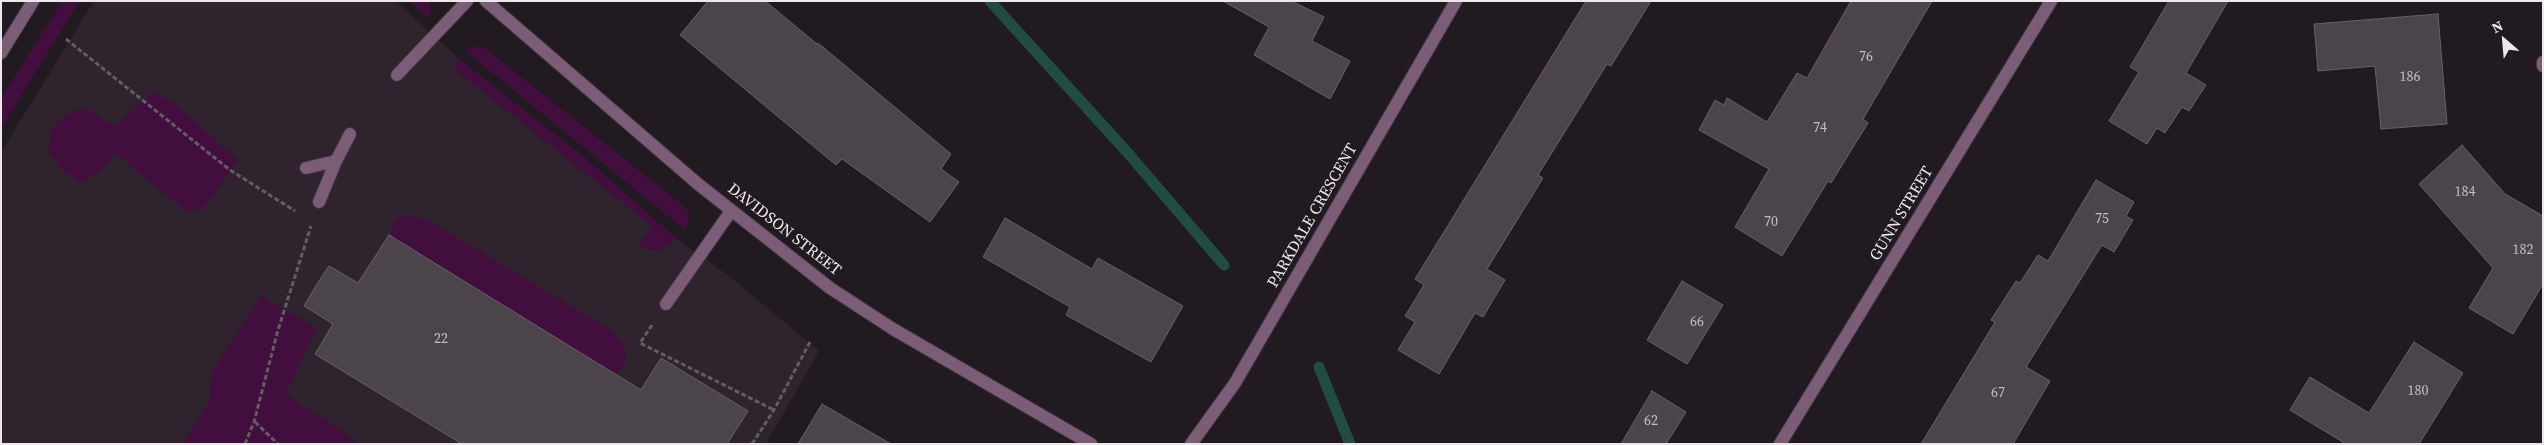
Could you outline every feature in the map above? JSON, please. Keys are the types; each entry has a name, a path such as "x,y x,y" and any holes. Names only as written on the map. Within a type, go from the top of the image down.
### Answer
{"street":[{"path":"1,53 33,1"},
{"path":"397,75 467,1"},
{"name":"DAVIDSON STREET","path":"486,1 731,211 862,310 1091,444"},
{"name":"PARKDALE CRESCENT","path":"1191,444 1235,384 1456,1"},
{"name":"GUNN STREET","path":"1780,444 2051,1"},
{"path":"2543,62 2543,68"},
{"path":"319,202 336,161 350,134"},
{"path":"306,168 336,161"},
{"path":"666,304 731,211"}],"path":[{"path":"66,39 230,170 312,222"},
{"path":"244,444 254,422 278,330 319,202"},
{"path":"752,444 774,410 811,340"},
{"path":"640,343 774,410"},
{"path":"254,422 278,444"}],"shaded area":[{"path":"62,1 80,1 1,128 1,98"},
{"path":"94,1 396,1 459,59 586,159 677,239 728,275 819,351 766,444 1,444 1,152"},
{"path":"409,1 429,1 431,9 428,18"},
{"path":"481,45 685,207 690,217 685,230 464,50"},
{"path":"459,59 586,159 677,239 660,250 649,250 639,245 652,226 456,71 454,64"},
{"path":"153,92 174,103 238,160 210,200 198,210 186,211 115,153 102,169 81,183 63,171 48,151 51,131 64,116 83,108 114,126"},
{"path":"409,215 426,219 614,332 625,347 627,361 615,375 389,235 395,220"},
{"path":"261,295 316,329 286,394 360,444 182,444 209,402 212,373"}],"building":[{"path":"708,1 765,1 951,154 941,169 959,182 930,222 842,159 836,165 680,35"},
{"path":"1223,1 1291,1 1324,17 1312,41 1350,61 1330,99 1254,55 1269,27"},
{"path":"1586,1 1651,1 1611,66 1607,64 1538,175 1543,178 1487,269 1505,280 1483,317 1475,313 1439,374 1398,350 1415,322 1405,316 1424,285 1415,279"},
{"path":"1851,1 1932,1 1863,119 1868,123 1831,183 1828,181 1782,256 1735,227 1769,169 1699,130 1715,100 1724,105 1727,98 1767,122 1797,73 1807,78"},
{"path":"2169,1 2228,1 2186,73 2206,85 2189,111 2182,107 2165,133 2157,128 2147,144 2109,121 2139,72 2130,67"},
{"path":"2438,14 2447,124 2381,129 2375,66 2318,71 2314,24"},
{"path":"2462,145 2505,194 2543,216 2543,284 2513,334 2469,308 2493,268 2419,184"},
{"path":"2096,180 2134,202 2126,216 2133,220 2114,252 2102,245 2026,367 2050,381 2013,444 1921,444 1995,322 1991,320 2016,281 2020,283 2038,255 2048,261"},
{"path":"1005,218 1092,269 1098,258 1183,306 1151,362 1066,315 1070,307 983,257"},
{"path":"389,235 641,390 661,358 748,411 727,444 462,444 315,354 333,324 304,306 317,284 329,266 358,283"},
{"path":"1682,281 1723,305 1687,364 1647,340"},
{"path":"2414,342 2463,373 2419,444 2346,444 2290,410 2310,377 2369,413"},
{"path":"1652,391 1686,412 1666,444 1621,444"},
{"path":"822,404 891,444 798,444"}],"waterway":[{"path":"990,1 1127,152 1224,265"},
{"path":"1319,367 1350,444"}]}
